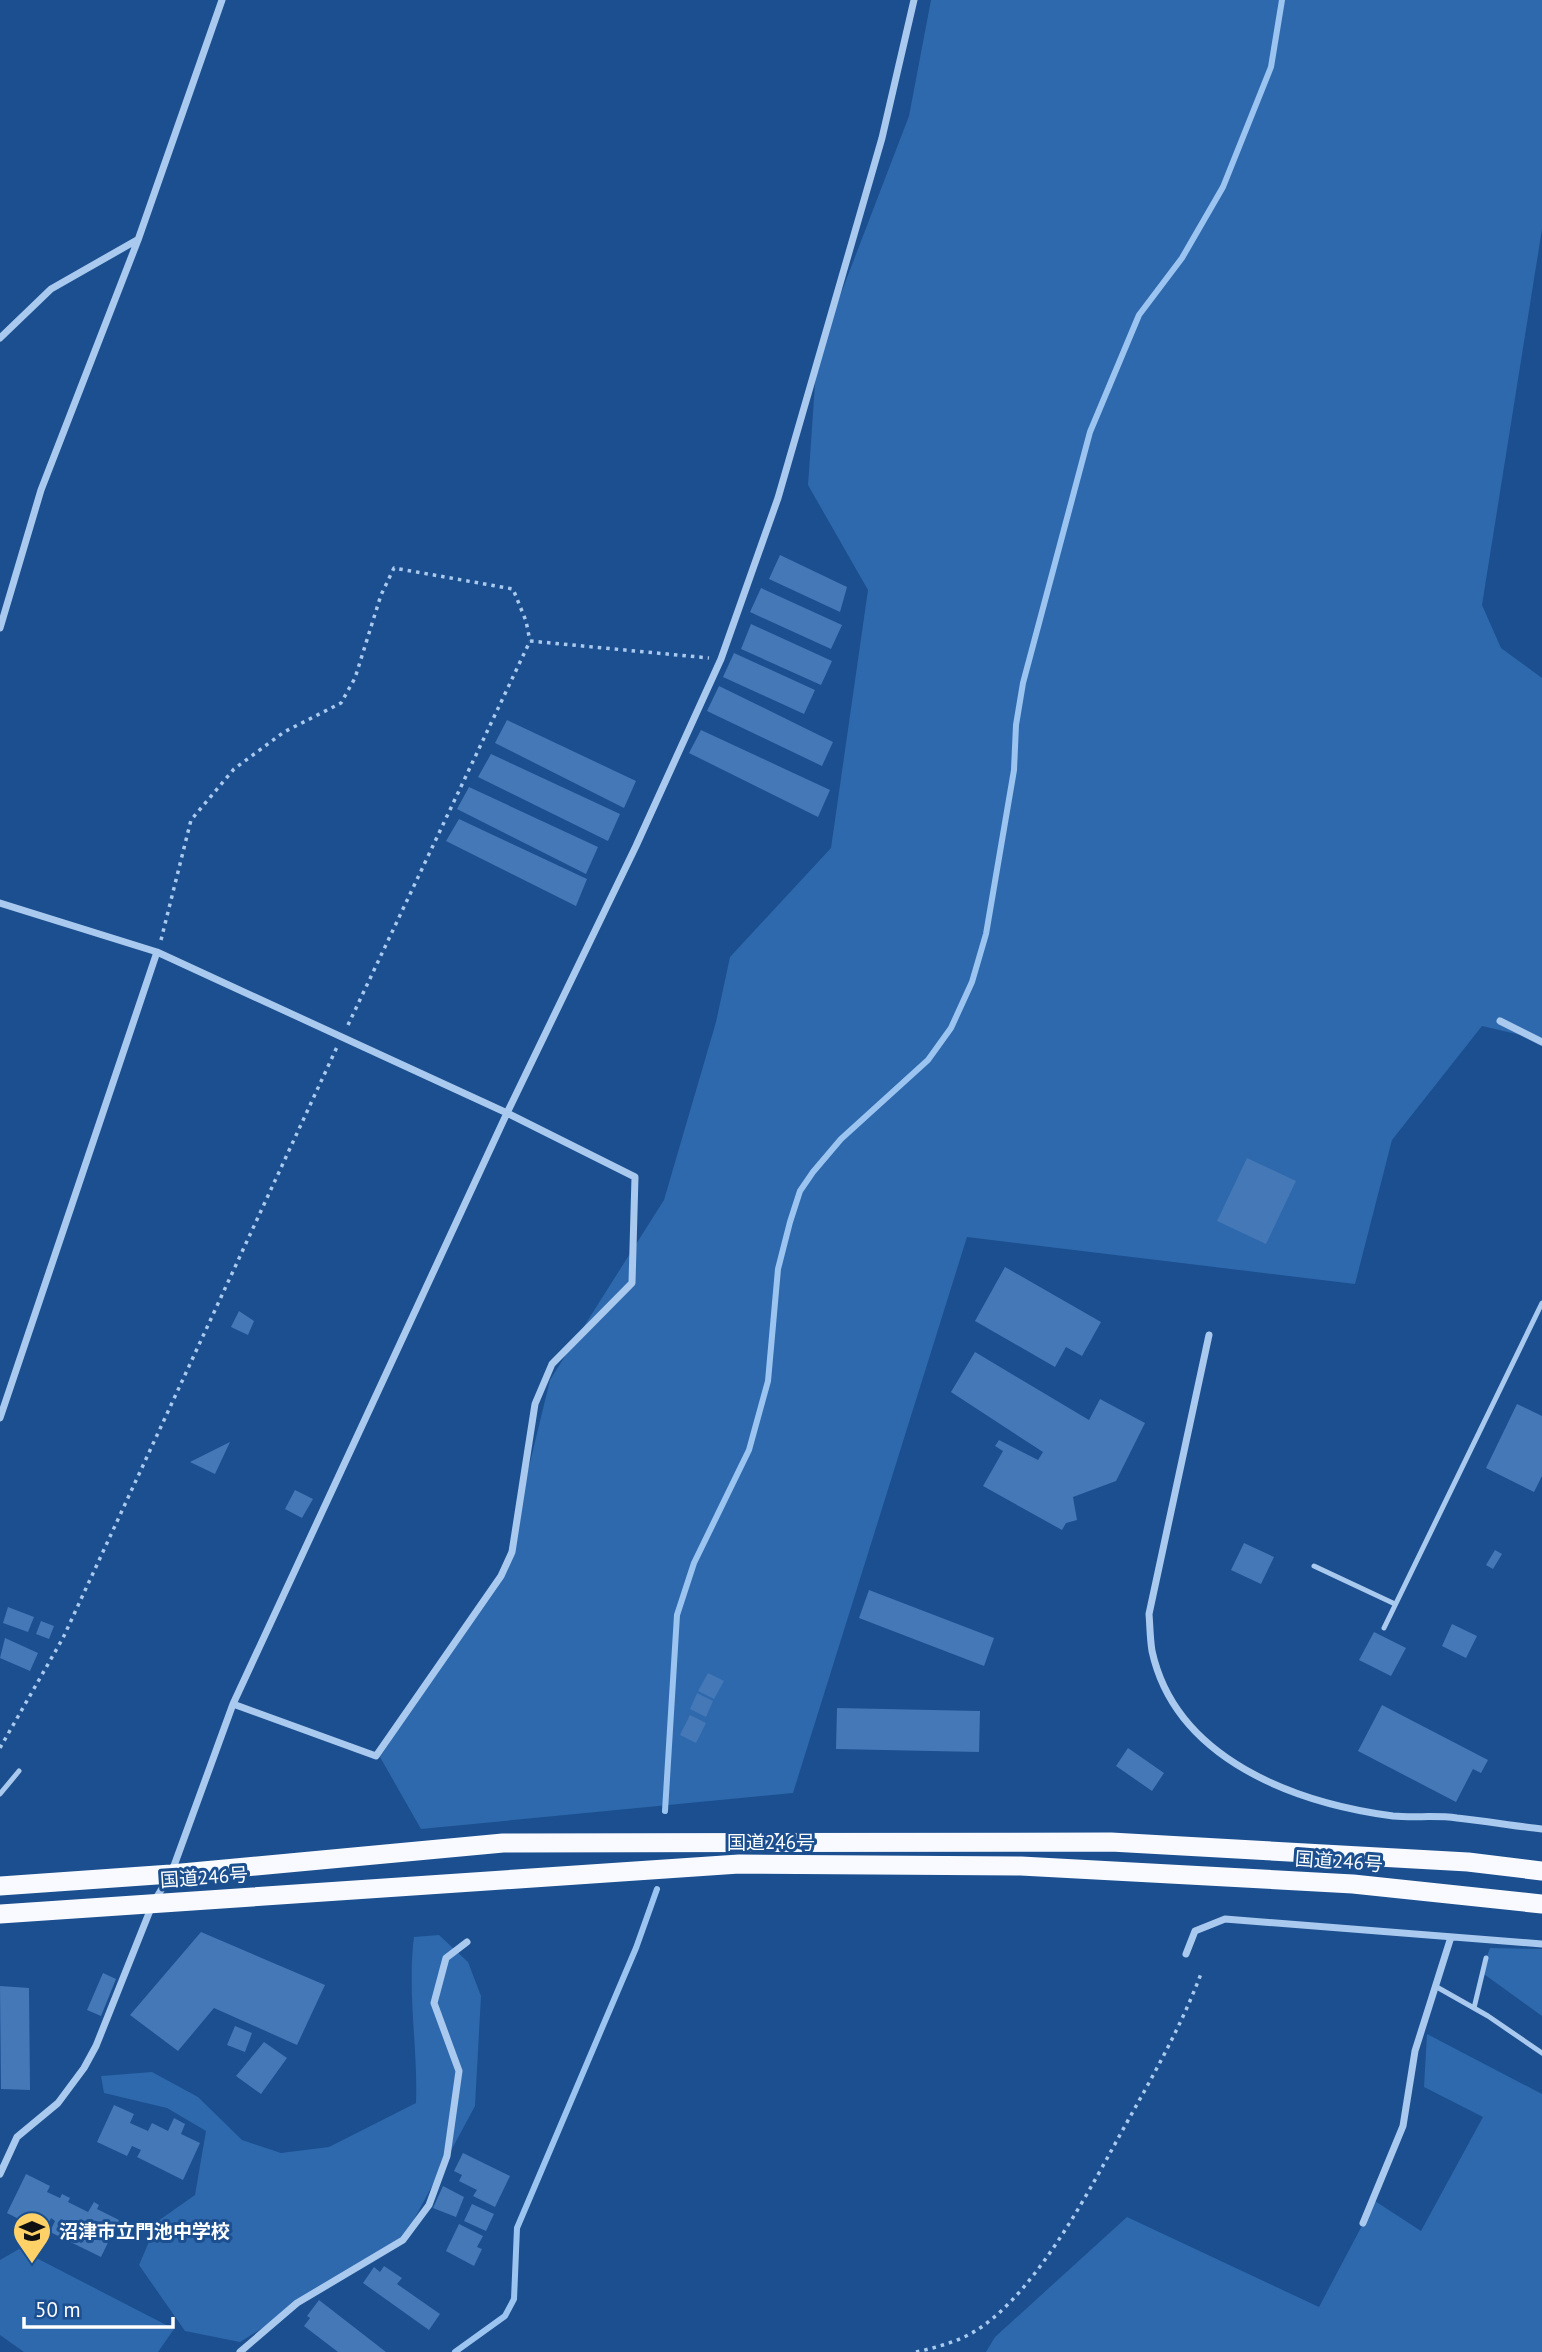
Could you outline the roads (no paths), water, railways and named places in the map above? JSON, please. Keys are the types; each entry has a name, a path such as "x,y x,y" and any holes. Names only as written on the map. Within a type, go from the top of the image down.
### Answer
{"highway":[{"name":"国道246号","path":"0,1886 172,1874 503,1843 1111,1842 1468,1862 1542,1871"},
{"name":"国道246号","path":"0,1914 752,1864 1021,1866 1353,1884 1542,1904"}],"street":[{"path":"0,628 41,490 138,240 222,0"},
{"path":"0,2174 17,2137 58,2103 84,2068 153,1903 172,1874 233,1704 507,1112 636,846 721,659 778,498 882,138 914,0"},
{"path":"0,338 51,289 138,240"},
{"path":"0,903 157,952 507,1112 635,1177 632,1283 552,1364 535,1404 512,1552 501,1576 376,1756 233,1704"},
{"path":"0,1418 157,952"},
{"path":"1500,1021 1542,1042"},
{"path":"1209,1335 1149,1614 1152,1651 1180,1712 1242,1770 1285,1790 1333,1804 1394,1816 1455,1817 1542,1829"},
{"path":"1186,1954 1195,1931 1225,1919 1542,1944"},
{"path":"1363,2223 1403,2126 1415,2051 1451,1937"},
{"path":"240,2352 297,2303 404,2240 429,2205 447,2156 459,2071 434,2003 446,1958 467,1942"}],"lane":[{"path":"1384,1628 1542,1303"},
{"path":"1314,1566 1395,1604"},
{"path":"0,1794 19,1771"},
{"path":"1474,2008 1486,1958"},
{"path":"1435,1986 1542,2053"}],"waterway":[{"path":"665,1811 677,1615 694,1563 749,1450 768,1381 778,1269 800,1191 841,1139 928,1060 951,1028 972,982 986,934 1014,770 1016,725 1023,683 1090,432 1139,315 1182,258 1223,187 1271,67 1282,0"},
{"path":"455,2352 505,2316 514,2299 517,2228 636,1948 657,1889"}],"place":[{"name":"沼津市立門池中学校","path":"32,2265"}]}
